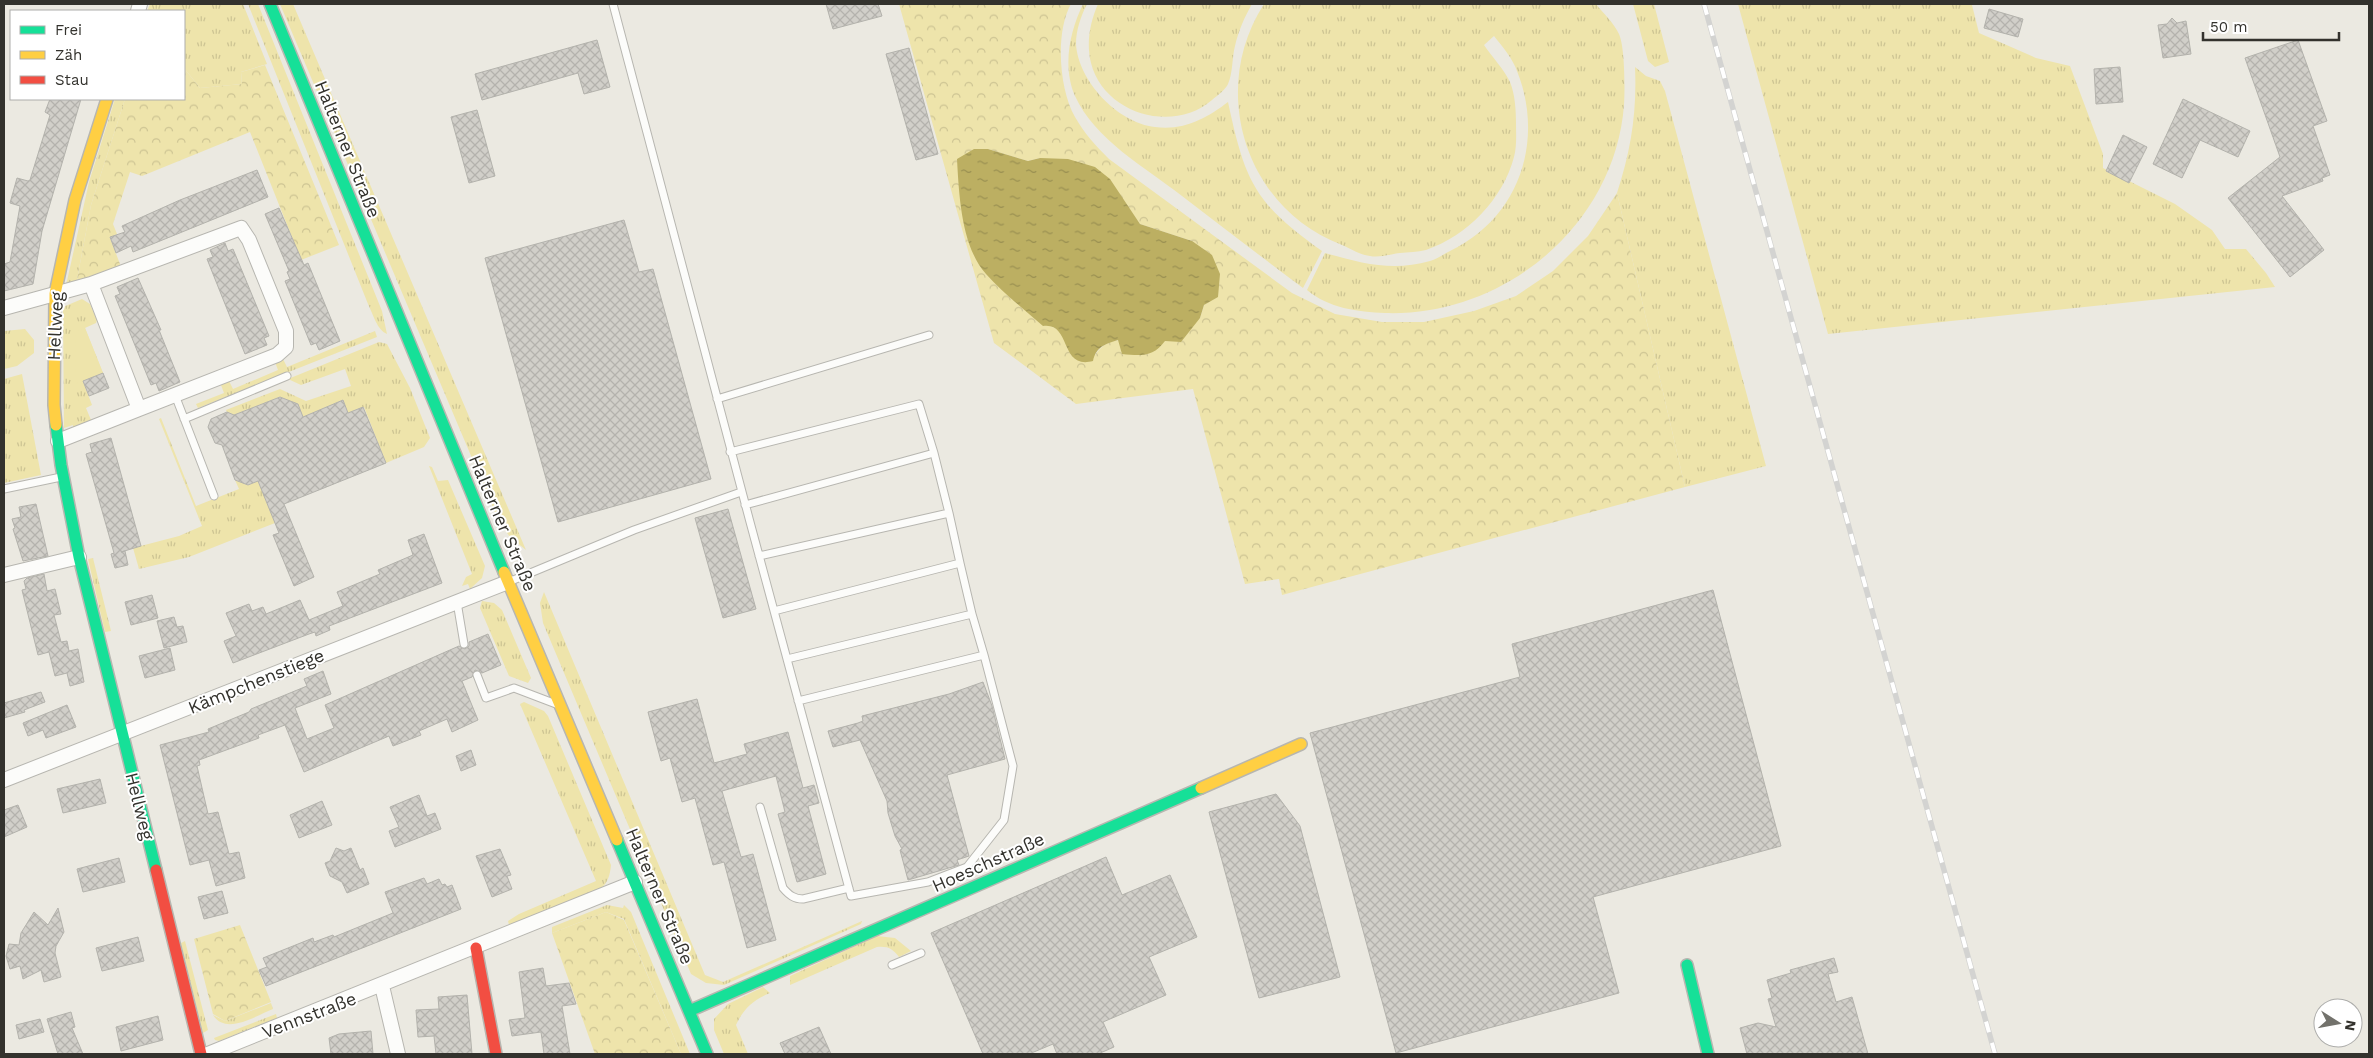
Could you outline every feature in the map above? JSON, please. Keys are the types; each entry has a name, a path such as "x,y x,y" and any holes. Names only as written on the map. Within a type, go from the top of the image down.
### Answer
{"street":[{"name":"Halterner Straße","path":"270,4 508,582 707,1054"},
{"name":"Hellweg","path":"107,100 75,200 55,294 53,365 58,441 79,557 201,1054"},
{"path":"4,308 91,284 241,228 249,240 286,331 286,347 276,355 58,441"},
{"path":"91,284 139,409"},
{"path":"4,575 79,557"},
{"name":"Kämpchenstiege","path":"4,780 508,582"},
{"name":"Hoeschstraße","path":"689,1011 1301,744"},
{"name":"Vennstraße","path":"208,1054 382,986 635,882"},
{"path":"476,948 496,1054"},
{"path":"1687,965 1708,1054"},
{"path":"382,986 398,1054"}],"lane":[{"path":"613,4 730,452 851,896 928,882 967,867 1004,820 1013,766 972,614 934,453 919,404 730,452"},
{"path":"717,399 929,335"},
{"path":"184,419 287,376"},
{"path":"175,395 214,496"},
{"path":"745,505 934,453"},
{"path":"4,489 63,476"},
{"path":"508,582 634,530 741,492"},
{"path":"759,556 949,513"},
{"path":"774,611 960,563"},
{"path":"457,602 464,644"},
{"path":"787,659 972,614"},
{"path":"798,701 984,656"},
{"path":"477,675 486,698 514,688 561,705"},
{"path":"760,807 783,888 788,895 796,899 803,899 849,888"},
{"path":"892,965 921,952"}],"green space":[{"path":"150,4 243,4 267,64 241,72 242,84 200,88 185,69 185,10 147,10"},
{"path":"248,4 258,4 382,311 387,334 378,325 368,304"},
{"path":"280,4 293,4 526,550 510,537 499,522"},
{"path":"899,4 1071,4 1066,16 1061,45 1062,76 1065,91 1075,117 1090,139 1109,159 1292,293 1335,314 1382,322 1424,322 1474,311 1516,296 1553,271 1588,236 1617,193 1685,487 1282,595 1279,579 1245,584 1193,389 1076,404 994,343","holes":["988,149 1028,161 1040,158 1130,211 1140,224 1192,241 1218,296 1204,305 1200,318 1168,340 1154,342 1118,340 1102,347 1095,355 1064,339 1059,330 1049,325"]},
{"path":"1083,4 1087,4 1077,34 1078,58 1084,72 1102,98 1127,118 1155,127 1176,127 1203,118 1228,102 1240,152 1256,188 1281,219 1322,251 1303,288 1122,152 1095,126 1084,112 1071,85 1068,61 1071,37"},
{"path":"1098,4 1252,4 1238,35 1231,75 1225,88 1212,100 1196,110 1178,116 1160,117 1142,113 1125,106 1110,95 1098,81 1091,63 1089,40 1091,25"},
{"path":"1264,4 1596,4 1619,34 1624,79 1624,105 1616,149 1600,189 1576,225 1546,256 1511,281 1471,299 1429,310 1385,313 1364,312 1324,301 1307,290 1325,253 1377,265 1403,266 1416,264 1433,260 1450,251 1474,237 1494,219 1509,198 1520,175 1526,150 1528,124 1525,97 1515,66 1494,36 1484,45 1510,82 1516,113 1515,153 1509,172 1501,187 1481,214 1456,235 1441,244 1426,250 1377,257 1363,254 1309,228 1281,204 1260,176 1246,144 1239,109 1239,73 1247,38"},
{"path":"1633,4 1654,4 1669,62 1655,67 1648,61"},
{"path":"1738,4 1972,5 1979,33 2036,58 2070,66 2103,154 2103,168 2175,204 2212,230 2225,249 2246,249 2275,287 1828,334"},
{"path":"265,65 339,245 301,260 250,132 142,176 130,172 113,224 117,234 110,238 120,264 119,267 76,285 91,205 125,100 185,100 185,69 200,88 242,84 241,72"},
{"path":"1635,67 1646,76 1660,81 1665,91 1766,466 1685,487 1617,193 1632,131 1635,100"},
{"path":"115,100 125,100 91,205 76,285 65,290 89,182"},
{"path":"82,299 90,304 97,320 96,323 85,328 103,373 83,381 92,405 86,408 91,420 73,428 73,425 64,428 63,307"},
{"path":"85,328 103,373 75,384 76,331"},
{"path":"25,329 34,340 34,353 17,366 4,369 4,331"},
{"path":"375,331 377,337 198,408 196,404 224,393 221,385 229,381 233,389 278,370 275,362 283,359 287,367"},
{"path":"379,342 387,344 410,388 430,438 424,447 386,463 364,407 348,413 343,400 303,417 298,404 280,397 234,415 226,410 280,389 306,401 351,386 345,369 301,385 288,379"},
{"path":"22,374 41,475 4,483 4,379"},
{"path":"161,418 196,506 239,489 235,480 248,485 258,481 275,523 189,557 139,569 133,548 179,536 202,526 159,419"},
{"path":"429,466 432,467 438,481 448,480 485,566 482,578 470,589 468,584 462,586 466,577 472,574"},
{"path":"93,558 111,631 105,632 88,559"},
{"path":"544,592 705,975 723,982 862,921 861,924 724,985 706,983 691,974 543,623 540,603"},
{"path":"482,601 494,603 502,610 531,678 528,683 509,676 480,608"},
{"path":"524,702 544,711 548,716 611,865 608,878 600,889 509,925 508,921 519,914 596,881 520,704"},
{"path":"607,905 623,908 624,905 631,912 690,1054 681,1054 624,919 606,912 552,933 552,927"},
{"path":"606,912 624,920 681,1054 595,1054 552,933"},
{"path":"240,925 271,1002 225,1021 213,1014 194,939"},
{"path":"877,936 895,938 911,951 899,957 890,949 877,947 790,985 790,976"},
{"path":"185,941 208,1030 203,1033 181,943"},
{"path":"763,987 770,993 750,1005 736,1025 748,1054 724,1054 714,1030 714,1019 728,1004"},
{"path":"271,1003 273,1009 233,1024 219,1021 213,1015 225,1021"},
{"path":"276,1014 277,1018 219,1041 214,1038"}],"water":[{"path":"974,149 988,149 1028,161 1040,158 1068,159 1095,167 1110,179 1140,224 1192,241 1212,255 1220,274 1218,297 1204,305 1200,318 1181,342 1165,341 1151,353 1135,355 1122,354 1118,340 1099,349 1093,361 1082,362 1075,359 1058,331 1052,327 1043,326 999,288 986,274 971,249 966,235 960,203 957,159"}],"building":[{"path":"826,4 878,4 882,16 833,29"},
{"path":"1989,9 2023,19 2018,37 1984,28"},
{"path":"2172,18 2177,23 2186,21 2191,54 2163,58 2158,25 2167,24"},
{"path":"597,40 610,87 584,94 578,73 482,100 475,74"},
{"path":"2298,40 2327,121 2313,126 2330,175 2322,178 2323,181 2282,196 2324,250 2290,277 2228,198 2280,157 2245,58"},
{"path":"909,48 938,154 916,160 886,54"},
{"path":"2120,67 2123,102 2096,104 2094,69"},
{"path":"2183,99 2250,131 2238,157 2200,140 2182,178 2153,164"},
{"path":"50,100 81,100 42,231 33,284 4,291 4,264 10,262 20,206 10,203 17,178 30,180 50,115 45,112"},
{"path":"477,110 495,176 469,183 451,117"},
{"path":"2123,135 2147,147 2129,183 2106,171"},
{"path":"257,170 268,197 133,252 131,246 116,253 110,237 125,232 122,226 180,200"},
{"path":"279,208 304,265 308,263 340,341 319,350 316,343 311,345 285,281 290,279 287,272 289,271 265,214"},
{"path":"624,220 639,272 653,269 711,479 558,522 485,258"},
{"path":"225,243 228,251 233,249 269,336 264,338 267,345 245,354 207,259 213,257 210,250"},
{"path":"138,278 161,330 159,330 180,382 159,391 156,383 151,385 115,296 120,294 117,287"},
{"path":"103,373 109,388 89,396 83,381"},
{"path":"280,397 298,404 303,417 343,400 348,413 363,407 386,463 284,504 314,577 294,586 273,535 279,533 258,481 248,485 235,480 222,445 215,443 208,427 211,419 227,412 234,415"},
{"path":"111,438 141,546 121,552 125,551 128,565 115,568 111,554 114,553 86,454 92,452 90,444"},
{"path":"36,504 48,556 23,561 13,529 15,528 12,519 21,517 19,507"},
{"path":"728,509 756,609 723,618 695,518"},
{"path":"424,534 442,583 329,626 330,630 316,636 315,632 233,663 224,641 236,636 226,613 249,604 252,611 263,607 266,614 300,600 309,620 343,606 337,592 380,574 378,570 413,555 408,540"},
{"path":"44,574 47,591 55,589 61,614 54,615 61,642 67,641 69,651 78,649 84,682 70,686 67,673 55,676 49,652 38,655 22,590 26,589 24,581 27,578"},
{"path":"1713,590 1781,846 1593,897 1619,993 1396,1053 1310,733 1520,677 1512,644"},
{"path":"152,595 158,618 131,625 125,602"},
{"path":"174,617 177,627 183,626 187,642 164,648 157,621"},
{"path":"488,634 501,665 482,673 475,670 472,677 462,681 478,720 452,732 447,719 419,731 421,735 393,746 389,736 304,772 285,725 258,735 259,738 199,760 200,765 197,766 208,814 218,812 229,854 239,852 245,878 216,886 209,860 190,865 160,745 209,732 208,729 307,686 304,679 323,671 331,694 295,708 307,739 334,728 325,705 459,646 465,649 469,646 469,642"},
{"path":"170,648 175,670 145,678 139,656"},
{"path":"983,682 992,706 1005,759 947,775 969,856 957,860 959,865 908,880 900,850 902,849 895,836 888,813 887,801 860,740 833,747 828,731 863,721 862,716 949,694"},
{"path":"41,692 45,702 24,710 25,712 4,718 4,703"},
{"path":"697,699 714,763 747,754 744,744 788,732 803,788 814,785 819,803 808,806 826,874 797,882 778,814 785,812 776,776 722,791 741,857 753,854 776,940 747,948 724,862 713,865 695,798 682,802 670,758 661,761 648,712"},
{"path":"67,705 76,727 46,738 43,730 28,736 23,723"},
{"path":"471,750 476,765 461,771 456,756"},
{"path":"100,779 106,803 63,813 57,789"},
{"path":"1276,794 1300,826 1340,977 1259,998 1209,812"},
{"path":"419,795 427,816 435,813 441,829 395,847 389,831 399,827 390,807"},
{"path":"322,801 332,825 299,838 290,815"},
{"path":"18,805 27,827 4,837 4,810"},
{"path":"336,848 344,851 351,848 360,870 363,868 369,884 347,893 342,882 330,876 325,863 330,861"},
{"path":"500,849 511,875 507,876 512,889 492,897 476,856"},
{"path":"1106,857 1122,895 1170,875 1197,937 1149,957 1166,995 1103,1022 1114,1047 1098,1054 1057,1054 1053,1044 1029,1054 983,1054 931,933"},
{"path":"119,858 125,882 83,892 77,869"},
{"path":"424,878 427,884 439,879 442,885 445,884 447,887 452,885 461,909 266,986 259,970 267,967 263,958 313,938 314,942 333,935 334,937 393,913 385,892"},
{"path":"222,891 228,913 204,919 198,897"},
{"path":"58,908 64,932 56,946 55,953 61,977 44,982 41,970 23,979 20,966 10,969 6,956 9,944 19,945 21,933 34,912 48,925"},
{"path":"138,937 144,961 102,971 96,948"},
{"path":"1834,958 1838,972 1828,974 1836,1002 1852,997 1868,1054 1747,1054 1740,1028 1758,1023 1776,1027 1768,999 1772,998 1767,980 1791,973 1790,970"},
{"path":"543,968 546,986 569,983 576,1004 562,1006 570,1054 544,1054 541,1032 512,1036 509,1020 525,1018 519,972"},
{"path":"467,995 472,1054 436,1054 434,1036 418,1037 416,1010 439,1009 438,997"},
{"path":"71,1012 75,1027 72,1028 83,1054 58,1054 47,1019"},
{"path":"158,1016 163,1040 121,1051 116,1027"},
{"path":"40,1019 44,1032 19,1039 16,1025"},
{"path":"819,1027 831,1054 785,1054 780,1043"},
{"path":"371,1031 373,1054 331,1054 329,1038 339,1034"}],"railway":[{"path":"1704,4 1995,1054"}],"traffic: fast":[{"path":"270,4 504,572"},
{"path":"56,425 61,465 79,557 156,870"},
{"path":"689,1011 1201,788"},
{"path":"617,840 707,1054"},
{"path":"1687,965 1708,1054"}],"traffic: slow":[{"path":"56,425 54,405 55,294 75,200 107,100"},
{"path":"504,572 617,840"},
{"path":"1201,788 1301,744"}],"traffic: jam":[{"path":"156,870 201,1054"},
{"path":"476,948 496,1054"}]}
